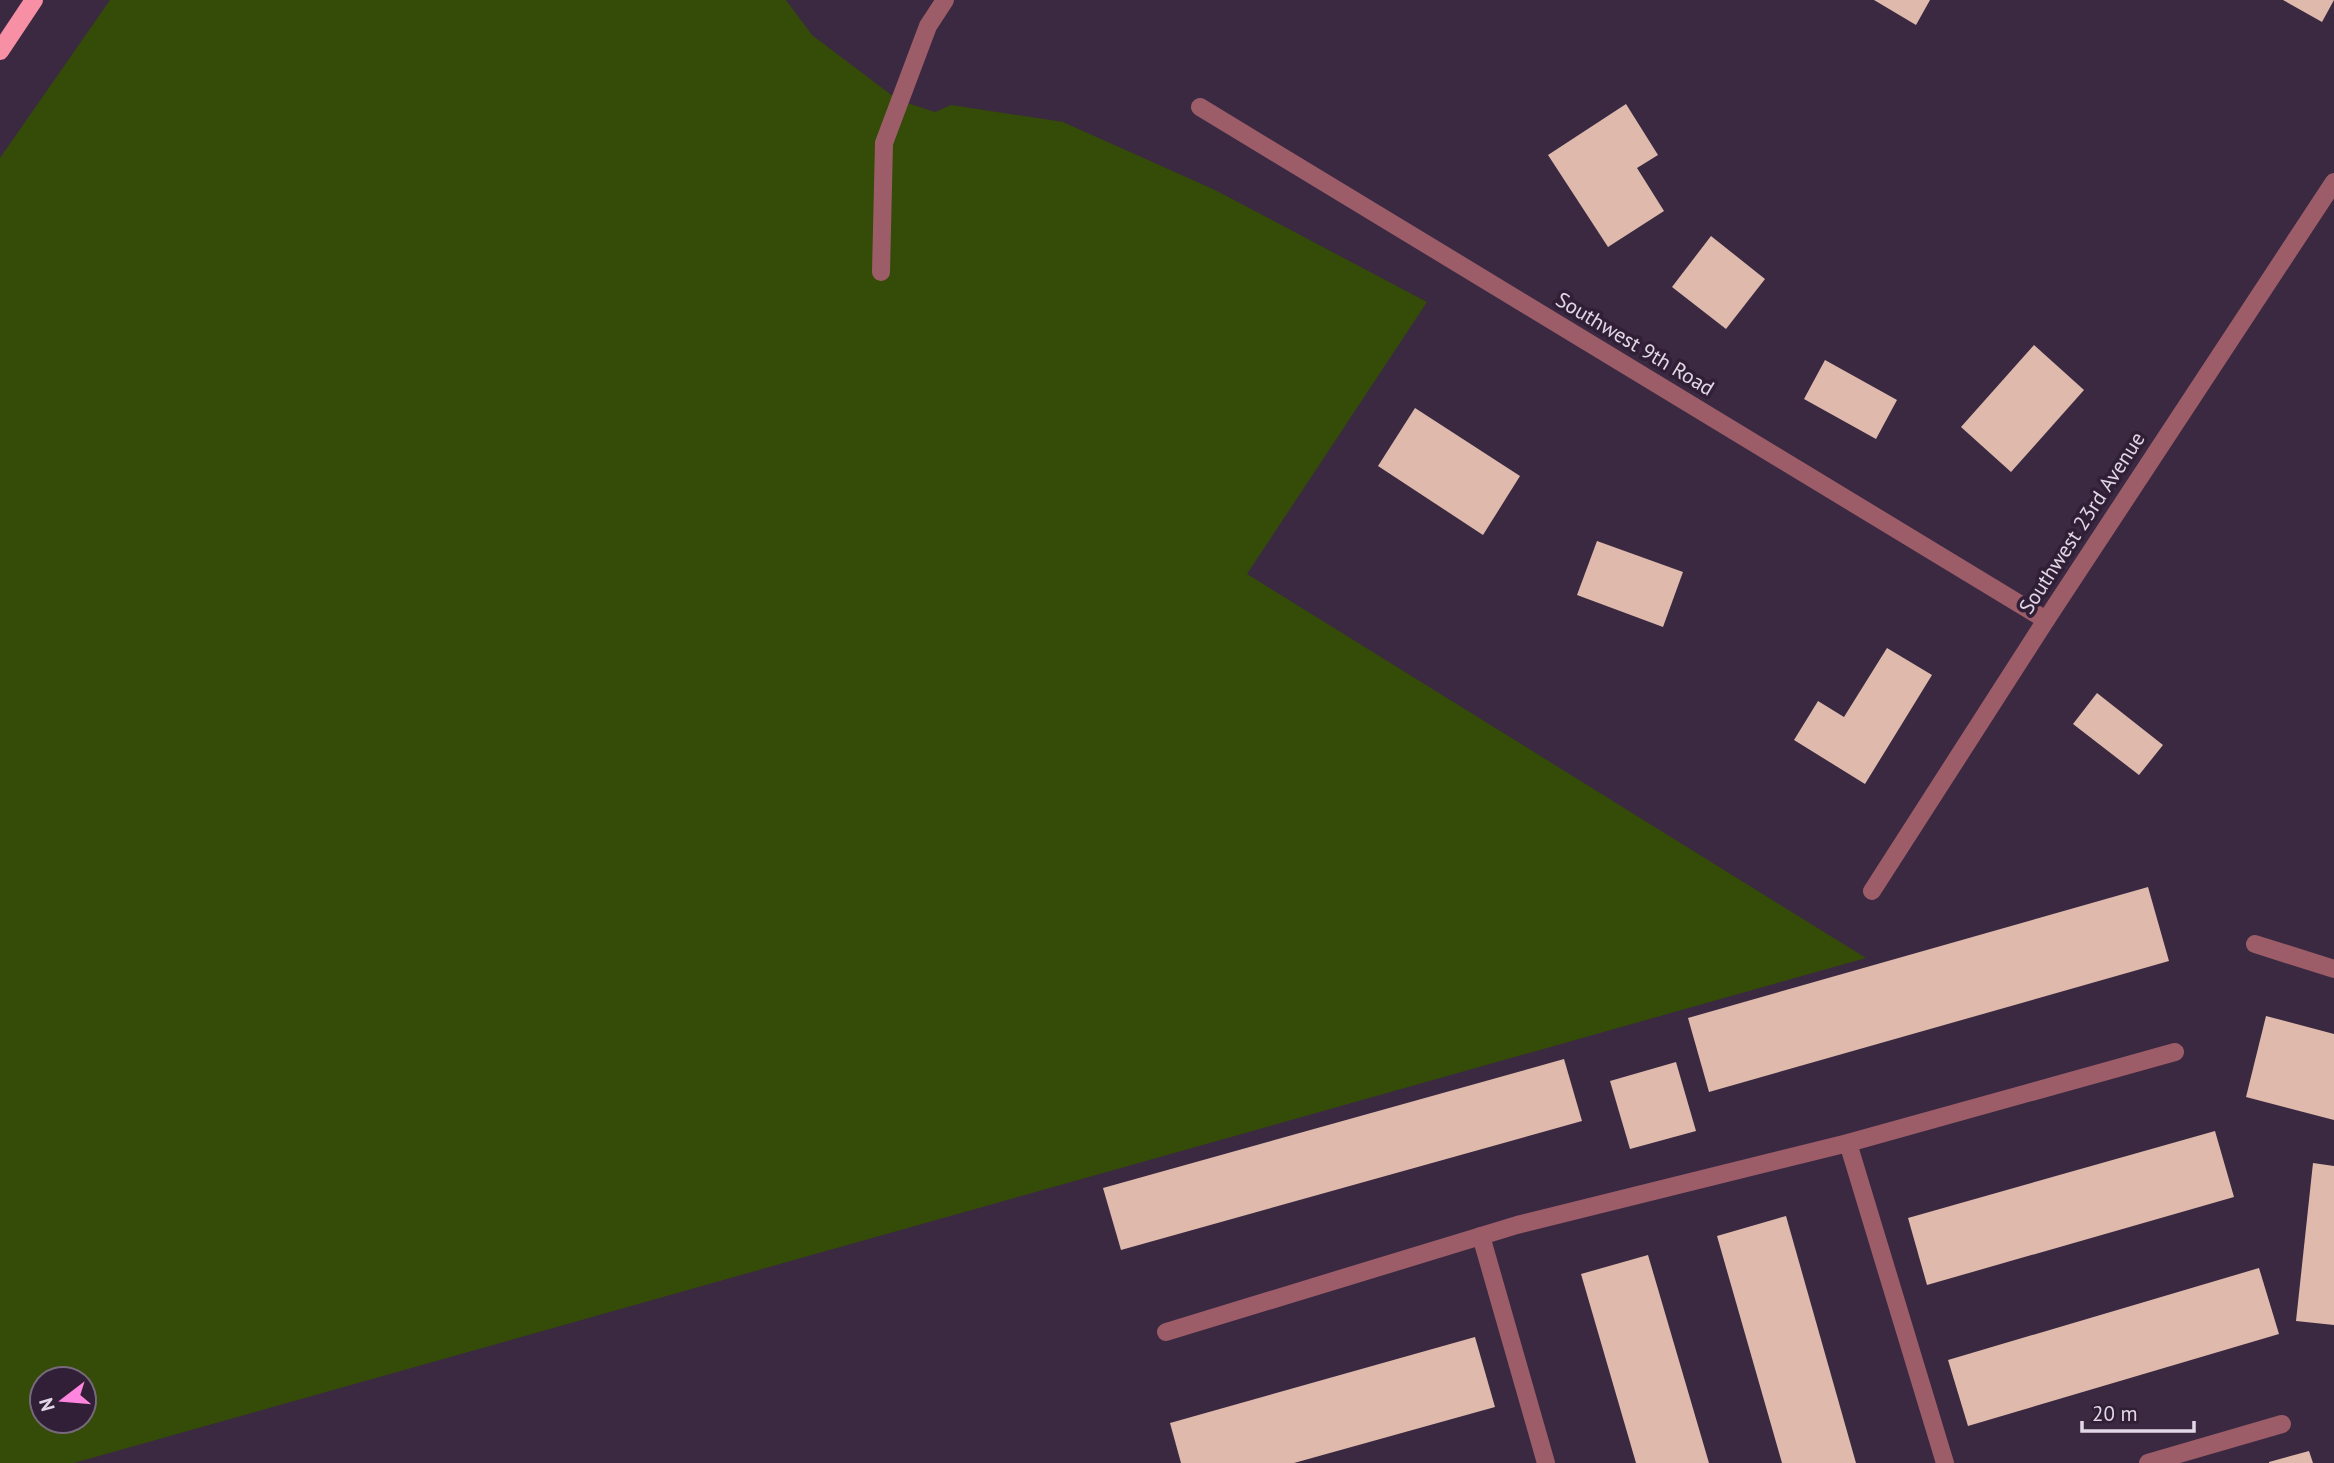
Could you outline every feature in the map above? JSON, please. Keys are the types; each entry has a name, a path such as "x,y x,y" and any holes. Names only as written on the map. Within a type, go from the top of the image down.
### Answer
{"main road":[{"path":"0,51 34,0"}],"street":[{"path":"881,272 884,143 928,26 945,0"},
{"name":"Southwest 9th Road","path":"1200,107 2046,620"},
{"name":"Southwest 23rd Avenue","path":"1871,891 2334,182"},
{"path":"2255,944 2334,970"},
{"path":"1166,1332 1481,1236 1848,1143 2175,1052"},
{"path":"1848,1143 1945,1463"},
{"path":"1481,1236 1546,1463"},
{"path":"2151,1463 2282,1424"}],"green space":[{"path":"110,0 786,0 812,35 898,100 935,112 951,105 1063,122 1215,190 1427,302 1247,574 1866,958 74,1463 0,1463 0,158"}],"building":[{"path":"1874,0 1930,0 1916,25"},
{"path":"2283,0 2334,0 2322,22"},
{"path":"1626,104 1658,155 1637,168 1664,211 1608,247 1548,155"},
{"path":"1711,236 1765,279 1726,329 1672,287"},
{"path":"2034,345 2084,390 2011,472 1961,427"},
{"path":"1825,360 1897,400 1876,439 1804,399"},
{"path":"1415,408 1520,476 1483,535 1378,466"},
{"path":"1597,541 1683,572 1663,627 1577,595"},
{"path":"1887,648 1932,675 1865,784 1794,740 1818,701 1844,717"},
{"path":"2097,693 2163,745 2139,775 2073,724"},
{"path":"2148,887 2169,961 1709,1092 1688,1018"},
{"path":"2266,1016 2334,1034 2334,1120 2246,1097"},
{"path":"1564,1059 1582,1121 1121,1250 1103,1188"},
{"path":"1676,1062 1696,1131 1630,1149 1610,1081"},
{"path":"2215,1131 2234,1197 1927,1285 1908,1218"},
{"path":"2313,1163 2334,1166 2334,1325 2296,1321"},
{"path":"1786,1216 1856,1463 1782,1463 1717,1236"},
{"path":"1648,1255 1709,1463 1636,1463 1581,1274"},
{"path":"2259,1268 2279,1334 1968,1426 1948,1360"},
{"path":"1475,1337 1495,1407 1294,1463 1181,1463 1170,1423"},
{"path":"2309,1451 2313,1463 2269,1463 2269,1462"}]}
